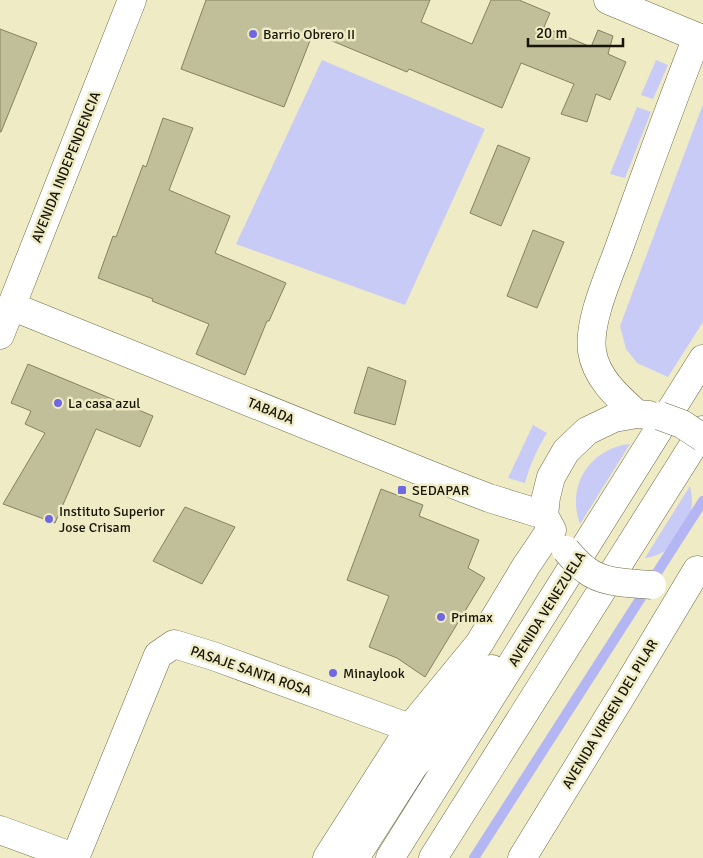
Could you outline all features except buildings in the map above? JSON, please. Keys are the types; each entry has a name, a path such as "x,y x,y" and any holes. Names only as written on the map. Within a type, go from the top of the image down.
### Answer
{"main road":[{"name":"AVENIDA INDEPENDENCIA","path":"0,335 6,304 132,0"},
{"path":"608,0 700,39 642,183 594,320 591,339 592,352 602,377 615,394 649,415 682,424 703,438"},
{"name":"TABADA","path":"6,304 489,498 554,531"},
{"name":"AVENIDA VENEZUELA","path":"390,858 703,359"},
{"path":"649,415 614,418 587,431 566,451 551,477 546,496 554,531 585,570 599,578 652,585 672,583 700,567"},
{"path":"433,858 703,430"},
{"path":"327,858 410,728 479,644 526,566 554,531"},
{"name":"AVENIDA VIRGEN DEL PILAR","path":"527,856 700,567"},
{"path":"355,858 413,767 429,746 552,600"},
{"name":"PASAJE SANTA ROSA","path":"0,830 76,858 158,655 174,644 213,656 410,728"}],"shaded area":[{"path":"322,60 485,129 405,305 236,244"},
{"path":"656,60 668,65 653,99 641,95"},
{"path":"703,104 703,322 668,377 637,363 626,349 620,326"},
{"path":"637,107 651,112 625,178 610,174"},
{"path":"533,425 547,433 534,457 525,483 508,478"},
{"path":"630,444 580,524 576,510 576,496 579,483 585,471 603,453 616,447"},
{"path":"690,486 691,512 684,530 678,539 664,552 645,558"}],"waterway":[{"path":"474,858 703,501"}],"place":[{"name":"Barrio Obrero II","path":"253,34"},
{"name":"La casa azul","path":"58,403"},
{"name":"SEDAPAR","path":"402,490"},
{"name":"Instituto Superior Jose Crisam","path":"49,519"},
{"name":"Primax","path":"441,617"},
{"name":"Minaylook","path":"333,673"}]}
